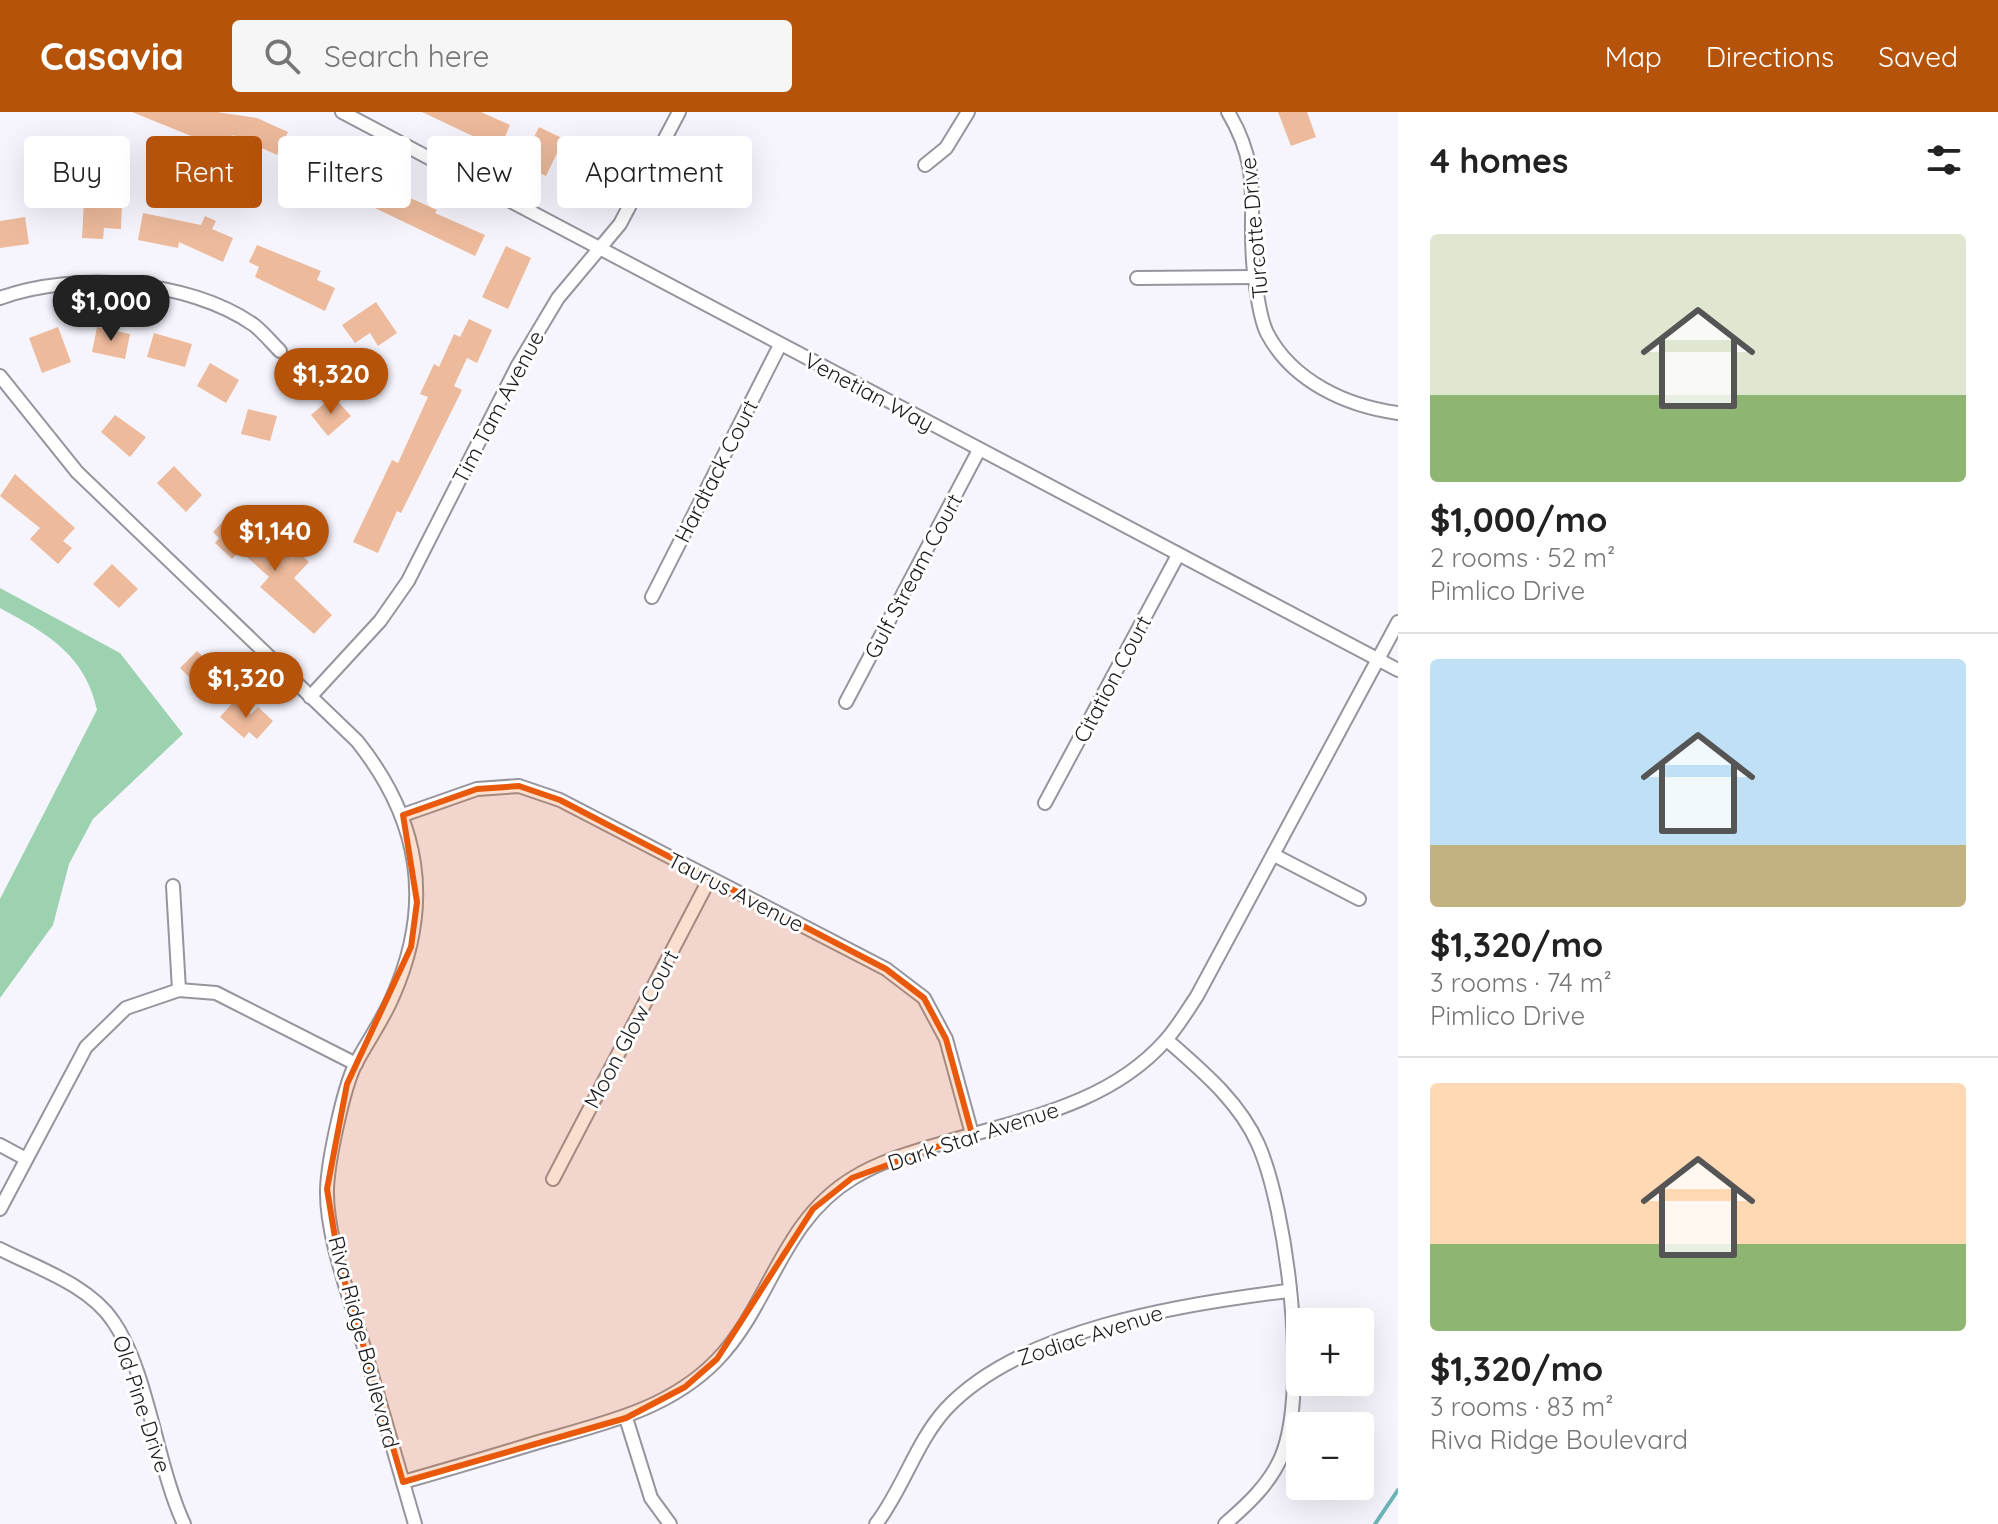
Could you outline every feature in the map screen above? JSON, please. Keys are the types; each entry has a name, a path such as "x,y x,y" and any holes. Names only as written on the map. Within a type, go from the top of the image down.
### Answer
{"street":[{"name":"Venetian Way","path":"342,112 1398,670"},
{"name":"Tim Tam Avenue","path":"310,697 380,621 408,581 526,352 558,298 602,250 620,224 679,112"},
{"path":"925,165 946,148 968,112"},
{"name":"Turcotte Drive","path":"1228,112 1248,151 1254,186 1254,277 1266,332 1295,369 1328,393 1398,413"},
{"path":"1137,278 1254,277"},
{"path":"0,298 56,284 108,283 163,289 217,306 254,326 280,351"},
{"name":"Hardtack Court","path":"652,597 780,345"},
{"name":"Riva Ridge Boulevard","path":"0,376 77,472 357,741 385,776 403,815 415,861 417,888 411,947 393,997 347,1084 327,1189 339,1262 415,1524"},
{"name":"Gulf Stream Court","path":"846,702 979,450"},
{"name":"Citation Court","path":"1045,803 1178,555"},
{"name":"Dark Star Avenue","path":"403,1482 626,1418 685,1387 717,1359 747,1317 780,1254 813,1209 852,1178 904,1155 1092,1096 1143,1062 1167,1040 1197,996 1398,622"},
{"name":"Taurus Avenue","path":"403,815 477,789 519,786 560,800 886,969 924,998 946,1039 972,1134"},
{"path":"1274,855 1359,899"},
{"name":"Moon Glow Court","path":"553,1179 710,878"},
{"path":"173,886 179,990"},
{"path":"0,1209 86,1047 126,1008 179,990 216,993 356,1064"},
{"path":"1167,1040 1232,1102 1257,1143 1275,1191 1288,1291 1297,1374 1293,1422 1282,1456 1263,1488 1225,1524"},
{"path":"0,1145 26,1159"},
{"name":"Old Pine Drive","path":"0,1249 81,1290 113,1320 132,1360 172,1499 184,1524"},
{"name":"Zodiac Avenue","path":"876,1524 896,1498 943,1412 974,1382 1006,1362 1045,1345 1150,1314 1216,1299 1288,1291"},
{"path":"626,1418 651,1498 670,1524"}],"highlighted area":[{"path":"519,786 560,800 886,969 924,998 946,1039 972,1134 852,1178 813,1209 717,1359 685,1387 626,1418 403,1482 339,1262 327,1189 347,1084 411,947 417,902 403,815 477,789"}],"green space":[{"path":"0,588 120,653 183,734 93,819 69,864 53,925 0,998 0,899 97,710 83,674 61,647 0,608"}],"building":[{"path":"132,112 217,112 257,118 288,132 286,136 278,136 277,155 262,148 262,136 191,136"},
{"path":"422,112 481,112 510,125 505,136 473,136"},
{"path":"1278,112 1307,112 1316,137 1291,146"},
{"path":"539,127 558,136 557,153 546,176 541,174 541,136 534,136"},
{"path":"411,198 437,210 435,213 485,235 475,256 375,208 411,208"},
{"path":"84,208 122,208 121,229 104,228 103,239 82,238"},
{"path":"143,213 201,225 205,216 216,221 212,229 233,238 223,262 179,242 178,248 138,240"},
{"path":"25,217 29,244 0,248 0,221"},
{"path":"257,245 321,271 317,280 335,288 325,311 255,277 259,267 249,262"},
{"path":"506,246 531,258 508,309 482,297"},
{"path":"376,302 397,333 378,346 370,333 355,343 342,325"},
{"path":"469,319 492,330 477,363 467,358 454,386 462,390 401,513 397,511 378,553 353,542 392,460 398,463 428,397 420,394 434,364 439,367 454,334 460,337"},
{"path":"58,327 71,362 42,373 29,338"},
{"path":"97,327 130,334 125,359 92,352"},
{"path":"154,333 192,344 185,367 147,357"},
{"path":"210,363 239,380 226,403 197,386"},
{"path":"333,396 351,416 328,436 311,415"},
{"path":"248,409 277,416 270,441 241,434"},
{"path":"115,415 146,437 130,457 101,432"},
{"path":"174,466 202,495 186,512 157,483"},
{"path":"15,474 75,528 63,541 72,548 58,564 30,539 40,528 0,496"},
{"path":"229,515 266,550 275,541 293,558 298,552 309,562 294,578 332,615 314,634 260,587 269,577 240,551 232,559 215,543 219,538 213,532"},
{"path":"112,564 138,589 119,608 93,584"},
{"path":"197,651 224,677 207,695 180,668"},
{"path":"235,700 251,714 258,707 273,721 257,739 249,732 244,738 220,717"}],"waterway":[{"path":"1375,1524 1398,1490"}]}
